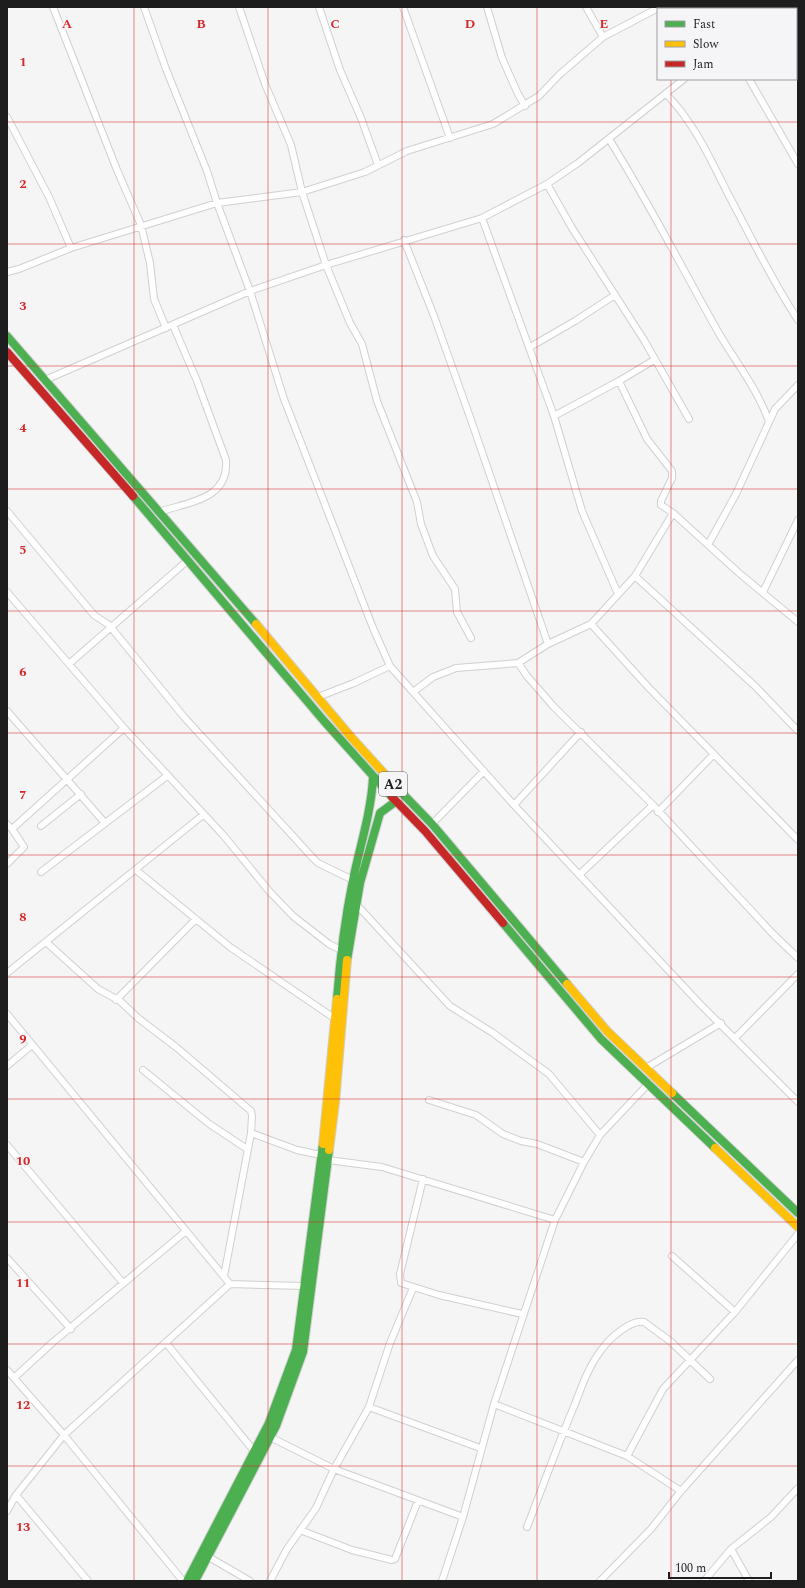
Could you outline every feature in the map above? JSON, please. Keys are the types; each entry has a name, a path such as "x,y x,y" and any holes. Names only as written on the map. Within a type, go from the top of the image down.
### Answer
{"main road":[{"name":"A2","path":"7,336 382,772 432,824 607,1030 798,1213"},
{"name":"A2","path":"7,352 373,778 425,831 601,1039 647,1085 798,1228"},
{"path":"194,1581 276,1426 303,1352 325,1158 334,1018 341,950 353,880 372,800 373,778"},
{"path":"186,1581 270,1423 296,1350 325,1158 335,1103 348,954 356,904 360,883 380,813 395,802"},
{"path":"471,885 478,878"}],"street":[{"path":"53,7 117,170 141,225 150,262 154,299 166,328"},
{"path":"144,7 166,69 207,171 217,203 250,291 284,399 373,628 390,666 514,805 735,1038 798,1102"},
{"path":"239,7 265,84 291,145 302,192 326,264 350,323 362,344 377,401 417,502 421,524 433,556 455,589 457,612 471,638"},
{"path":"319,7 340,70 361,118 378,165"},
{"path":"403,7 450,138"},
{"path":"487,7 502,58 525,106"},
{"path":"586,7 603,37"},
{"path":"7,272 19,269 71,248 141,225 217,203 302,192 364,172 407,151 493,124 525,106 539,96 559,75 603,37 657,9"},
{"path":"797,29 798,35"},
{"path":"45,380 250,291 326,264 482,218 547,184 609,139 683,80"},
{"path":"750,80 798,164"},
{"path":"666,94 678,106 703,147 758,252 798,320"},
{"path":"7,117 49,197 71,248"},
{"path":"609,139 640,188 685,273 754,392 769,422"},
{"path":"547,184 614,295 644,340 654,360 689,419"},
{"path":"482,218 554,416 582,511 618,594"},
{"path":"404,240 434,316 548,644"},
{"path":"530,347 575,321 614,295"},
{"path":"158,512 213,494 223,480 226,469 226,460 197,381 173,325"},
{"path":"554,416 619,381 654,360"},
{"path":"619,381 647,439 672,471 672,478 661,501 661,505 709,543 739,573 798,622"},
{"path":"709,543 736,494 775,409 798,385"},
{"path":"7,511 94,615 110,627 184,717 312,858 318,863 353,880"},
{"path":"413,692 434,677 456,668 518,663 548,644 591,624 635,576 673,513"},
{"path":"763,592 798,520"},
{"path":"70,663 188,561"},
{"path":"635,576 756,686 798,731"},
{"path":"7,592 70,663 124,728 203,815 210,820 269,891 294,916 329,944 341,950"},
{"path":"591,624 713,755 798,840"},
{"path":"518,663 527,676 554,707 581,732 653,806 774,935 798,958"},
{"path":"318,697 354,683 390,666"},
{"path":"7,711 81,794 105,824"},
{"path":"12,829 124,728"},
{"path":"514,805 581,732"},
{"path":"658,812 713,755"},
{"path":"432,824 484,771"},
{"path":"41,872 167,776"},
{"path":"41,826 81,794"},
{"path":"580,874 653,806"},
{"path":"7,973 203,815"},
{"path":"7,824 24,847 7,864"},
{"path":"136,870 195,920 230,947 334,1018"},
{"path":"356,904 450,1006 493,1033 549,1074 600,1135"},
{"path":"116,1000 195,920"},
{"path":"46,942 98,989 116,1000 176,1047 251,1112 251,1133 224,1276"},
{"path":"735,1038 798,974"},
{"path":"7,1014 230,1284"},
{"path":"646,1068 721,1023"},
{"path":"7,1066 32,1045"},
{"path":"143,1070 208,1123 247,1149"},
{"path":"442,1581 463,1517 480,1448 522,1314 555,1220 584,1162 600,1135 656,1076"},
{"path":"430,1100 476,1115 503,1134 521,1141 537,1144 584,1162"},
{"path":"251,1133 297,1150 325,1158 382,1167 555,1220"},
{"path":"7,1145 124,1283"},
{"path":"423,1179 399,1279 404,1285 413,1288 522,1314"},
{"path":"14,1378 186,1231"},
{"path":"627,1456 663,1389 735,1312 798,1234"},
{"path":"672,1256 735,1312"},
{"path":"7,1258 71,1329"},
{"path":"7,1511 16,1495 64,1435 230,1284 305,1286"},
{"path":"270,1581 300,1530 316,1508 334,1469 369,1407 390,1343 413,1288"},
{"path":"527,1527 563,1431 585,1379 601,1349 635,1322 639,1321 650,1324 710,1379"},
{"path":"166,1342 254,1451"},
{"path":"600,1581 651,1529 681,1491 796,1368 798,1360"},
{"path":"7,1370 64,1435 183,1581"},
{"path":"494,1404 627,1456 681,1491"},
{"path":"369,1407 480,1448"},
{"path":"270,1437 334,1469 463,1517"},
{"path":"704,1581 731,1549 771,1517 798,1488"},
{"path":"16,1495 88,1581"},
{"path":"300,1530 352,1550 392,1560 395,1559 418,1501"},
{"path":"731,1549 748,1581"},
{"path":"207,1556 250,1581"}],"traffic: fast":[{"path":"7,336 256,624"},
{"path":"133,496 324,721 392,797"},
{"path":"337,999 341,954 348,909 353,880 368,817 373,778"},
{"path":"400,791 432,824 567,984"},
{"path":"347,960 360,883 380,813 395,802"},
{"path":"503,923 601,1039 715,1148"},
{"path":"672,1093 798,1213"},
{"path":"187,1581 269,1423 296,1350 323,1144"},
{"path":"195,1581 276,1426 303,1352 329,1150"}],"traffic: slow":[{"path":"256,624 351,737 400,791"},
{"path":"329,1150 335,1103 347,960"},
{"path":"567,984 607,1031 672,1093"},
{"path":"323,1144 337,999"},
{"path":"715,1148 798,1227"}],"traffic: jam":[{"path":"7,352 133,496"},
{"path":"392,797 425,831 503,923"}]}
